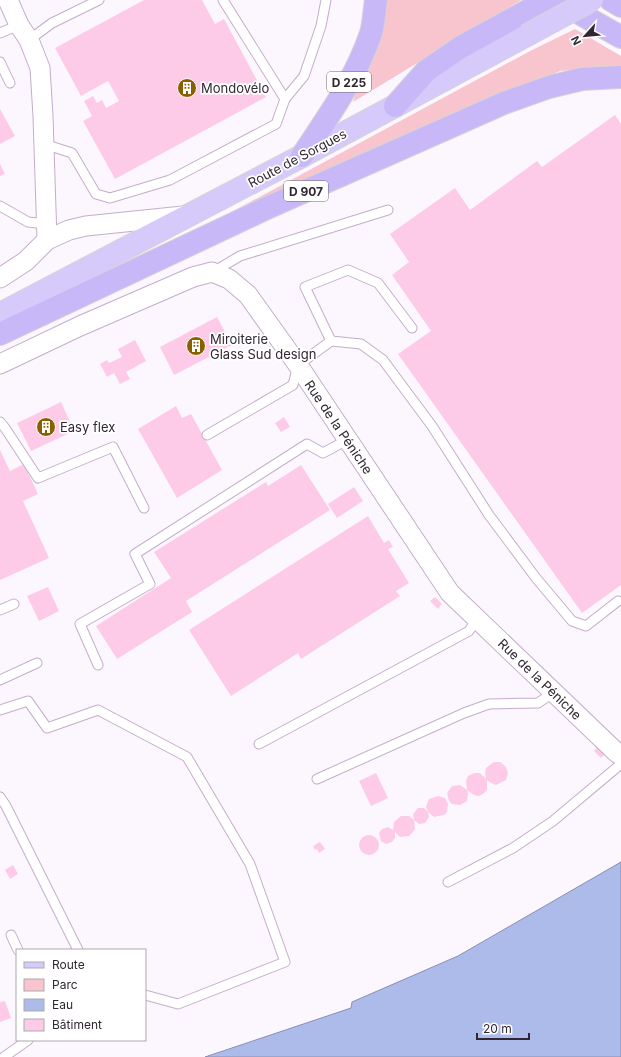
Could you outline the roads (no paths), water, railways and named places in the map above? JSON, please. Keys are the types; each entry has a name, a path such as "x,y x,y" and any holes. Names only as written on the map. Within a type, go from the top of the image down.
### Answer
{"highway":[{"name":"D 225","path":"302,156 358,66 371,32 376,0"},
{"name":"D 907","path":"395,106 426,70 461,47 547,0"},
{"path":"558,0 621,37"},
{"path":"611,0 621,6"},
{"name":"D 907","path":"0,334 267,208 504,103 549,87 582,79 621,77"}],"main road":[{"name":"Route de Sorgues","path":"0,314 302,156 592,0"}],"street":[{"path":"0,278 26,261 47,232 40,68 8,0"},
{"path":"47,232 68,230 86,226 187,216"},
{"path":"0,364 80,326 193,277 212,272"},
{"name":"Rue de la Péniche","path":"212,272 229,279 248,295 298,365 450,593 617,753 621,755"}],"lane":[{"path":"0,33 24,32 52,23 99,0"},
{"path":"44,144 72,153 96,194 110,198 170,180 276,124 285,99 304,76 321,26 326,0"},
{"path":"226,2 285,99"},
{"path":"0,62 10,83"},
{"path":"0,206 47,232"},
{"path":"212,272 240,256 388,210"},
{"path":"331,341 305,287 348,270 378,283 412,328"},
{"path":"207,435 293,385 298,365 331,341 361,344 383,360 432,426 489,515 536,578 572,621 586,626 618,601"},
{"path":"0,422 38,478 113,447 144,508"},
{"path":"98,666 80,624 150,584 135,554 307,444 323,453 347,440"},
{"path":"0,610 14,604"},
{"path":"259,744 469,631 477,619"},
{"path":"0,680 37,663"},
{"path":"316,779 464,713 489,704 538,703 554,692"},
{"path":"0,710 28,701 47,728 98,710 187,757 250,864 285,962 178,1004 146,995"},
{"path":"448,882 513,848 553,821 621,764"},
{"path":"0,797 6,806 78,949"},
{"path":"11,935 18,949"},
{"path":"4,1057 27,1041"}],"water":[{"path":"621,862 621,1057 205,1057 351,1008 352,1002 458,956"}],"place":[{"name":"Mondovélo","path":"187,88"},
{"name":"Miroiterie Glass Sud design","path":"196,346"},
{"name":"Easy flex","path":"46,427"}]}
